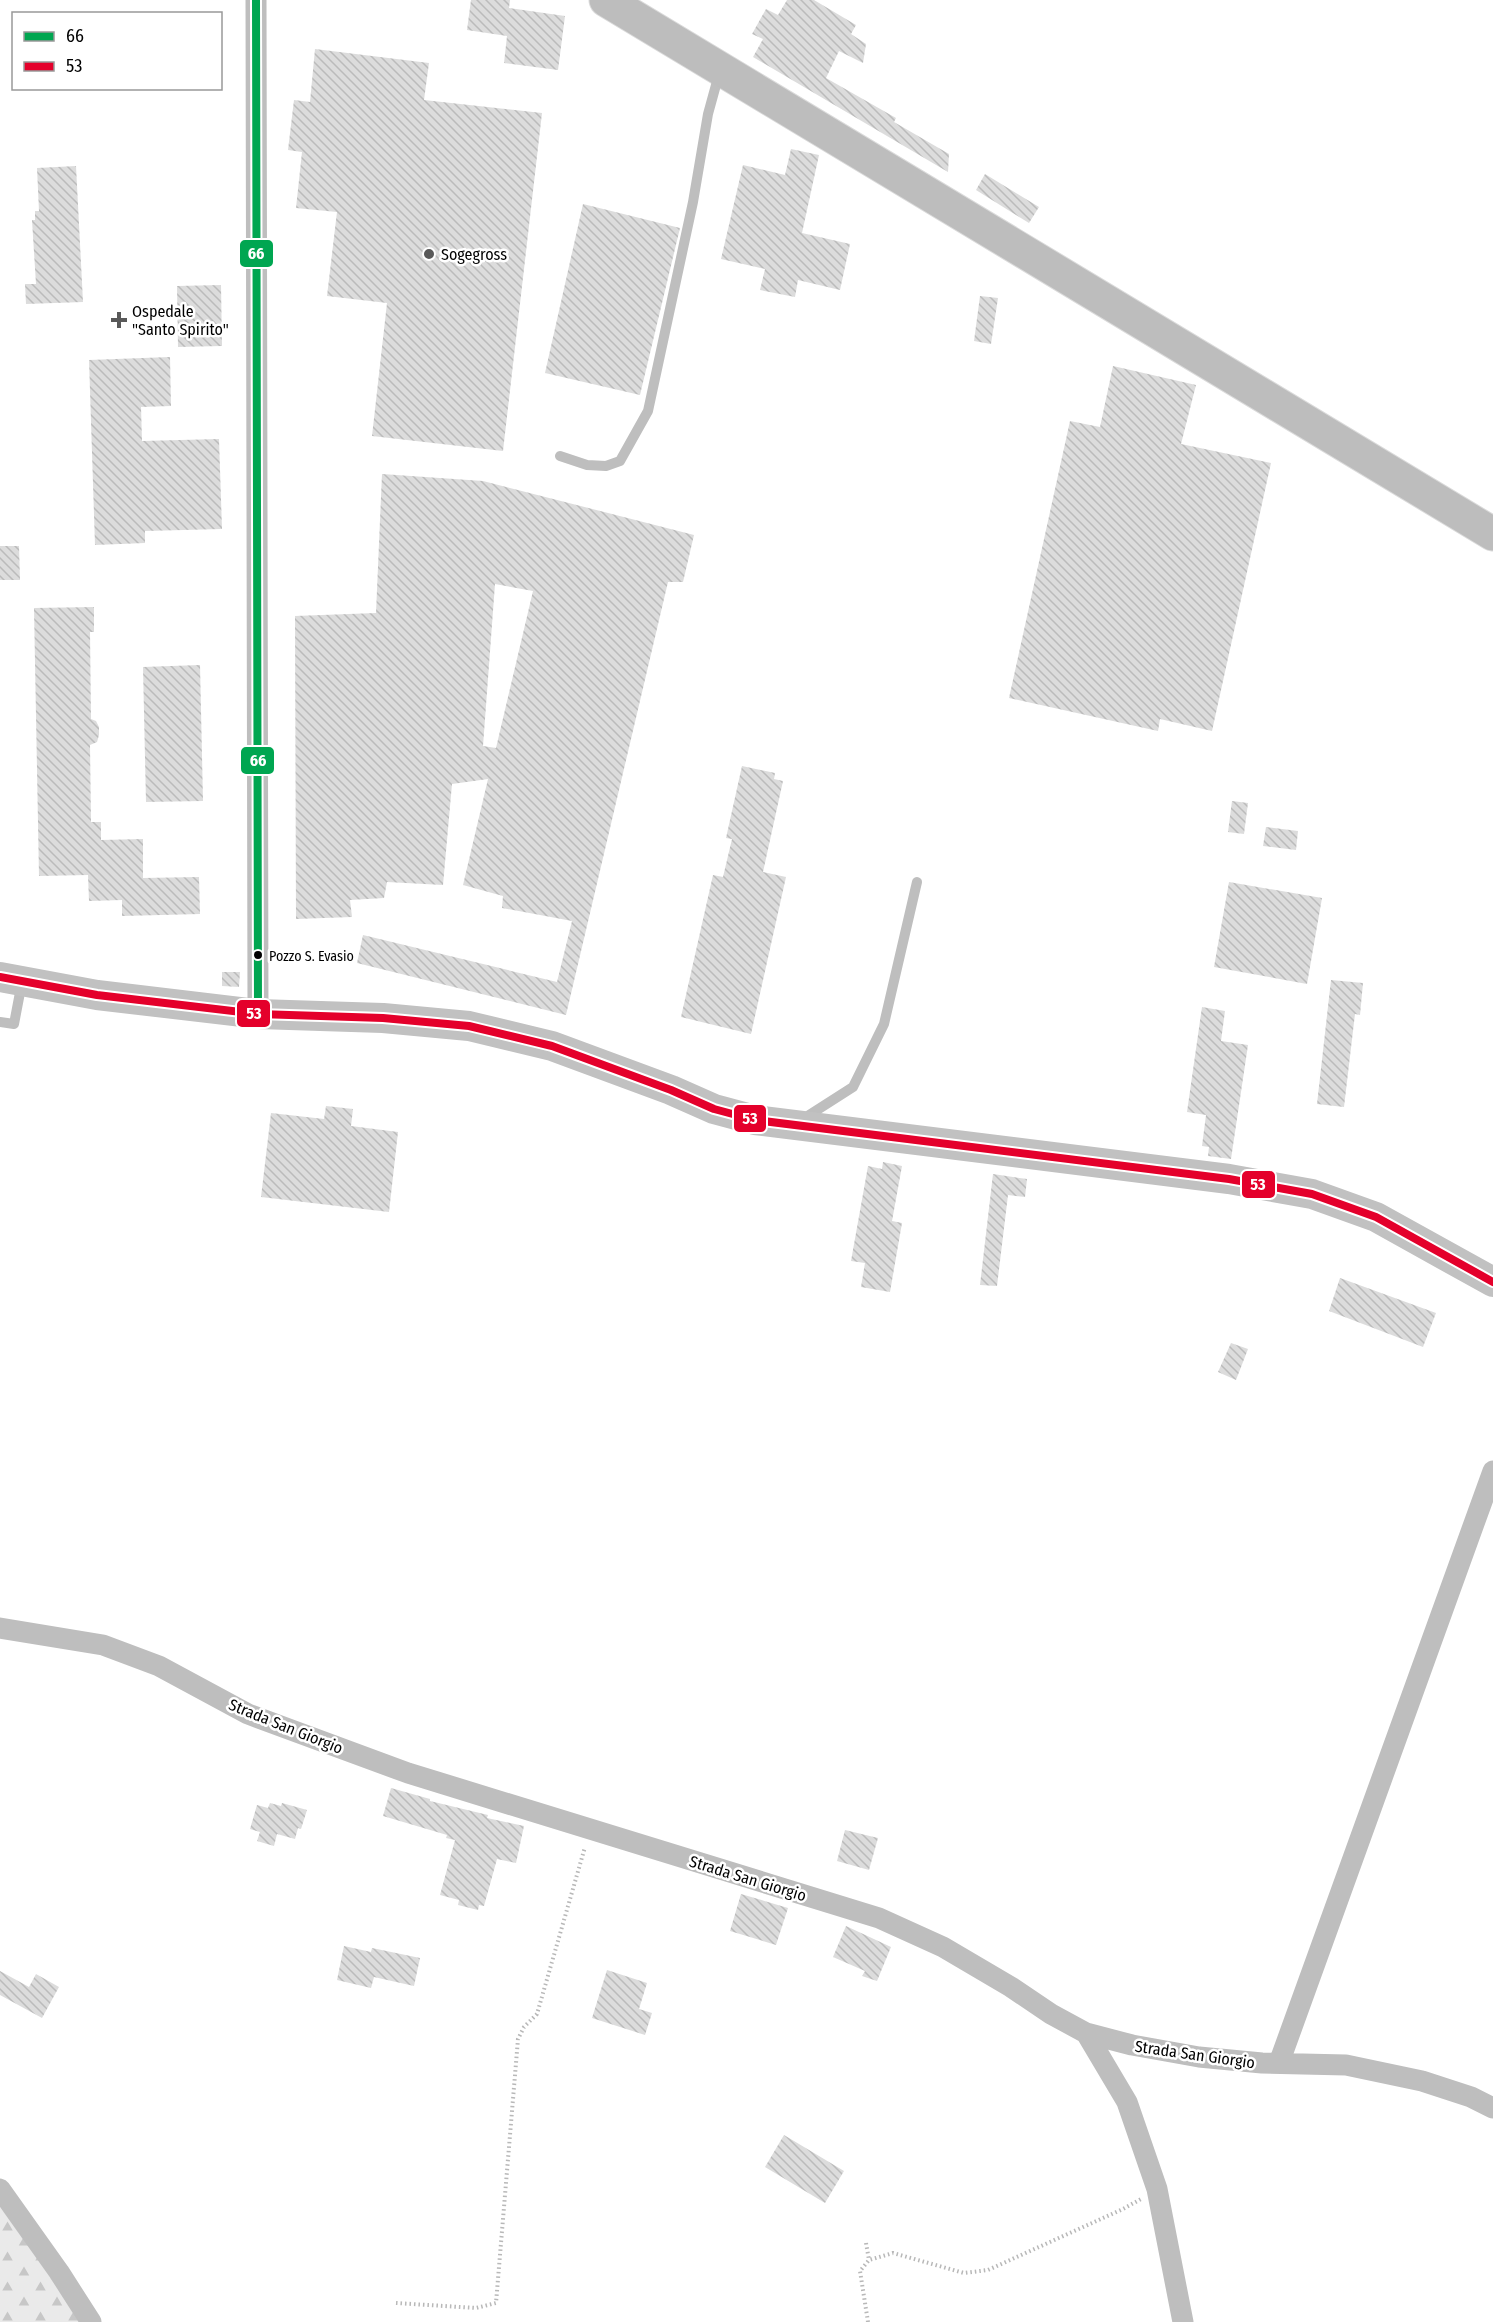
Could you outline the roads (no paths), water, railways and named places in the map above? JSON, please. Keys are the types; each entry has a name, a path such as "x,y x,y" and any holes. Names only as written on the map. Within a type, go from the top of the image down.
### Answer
{"main road":[{"path":"606,0 1493,534"}],"street":[{"path":"256,0 258,1014"},
{"path":"11,978 97,995 258,1014 383,1018 469,1026 552,1046 671,1090 714,1109 755,1120 1229,1179 1312,1194 1376,1217 1493,1282"},
{"path":"1270,2063 1493,1471"},
{"name":"Strada San Giorgio","path":"0,1628 103,1645 159,1666 248,1714 408,1773 879,1918 943,1947 1086,2033 1132,2046 1199,2057 1357,2067 1422,2081 1471,2097 1493,2108"},
{"path":"1086,2033 1127,2102 1157,2189 1183,2322"},
{"path":"0,2189 59,2272 91,2322"}],"lane":[{"path":"560,456 587,465 606,466 620,461 648,411 693,202 708,114 721,68"},
{"path":"793,1126 853,1087 884,1024 917,882"},
{"path":"0,1022 14,1024 11,978"}],"place":[{"name":"Sogegross","path":"429,254"},
{"name":"Ospedale \"Santo Spirito\"","path":"119,320"},
{"name":"Pozzo S. Evasio","path":"258,955"}]}
